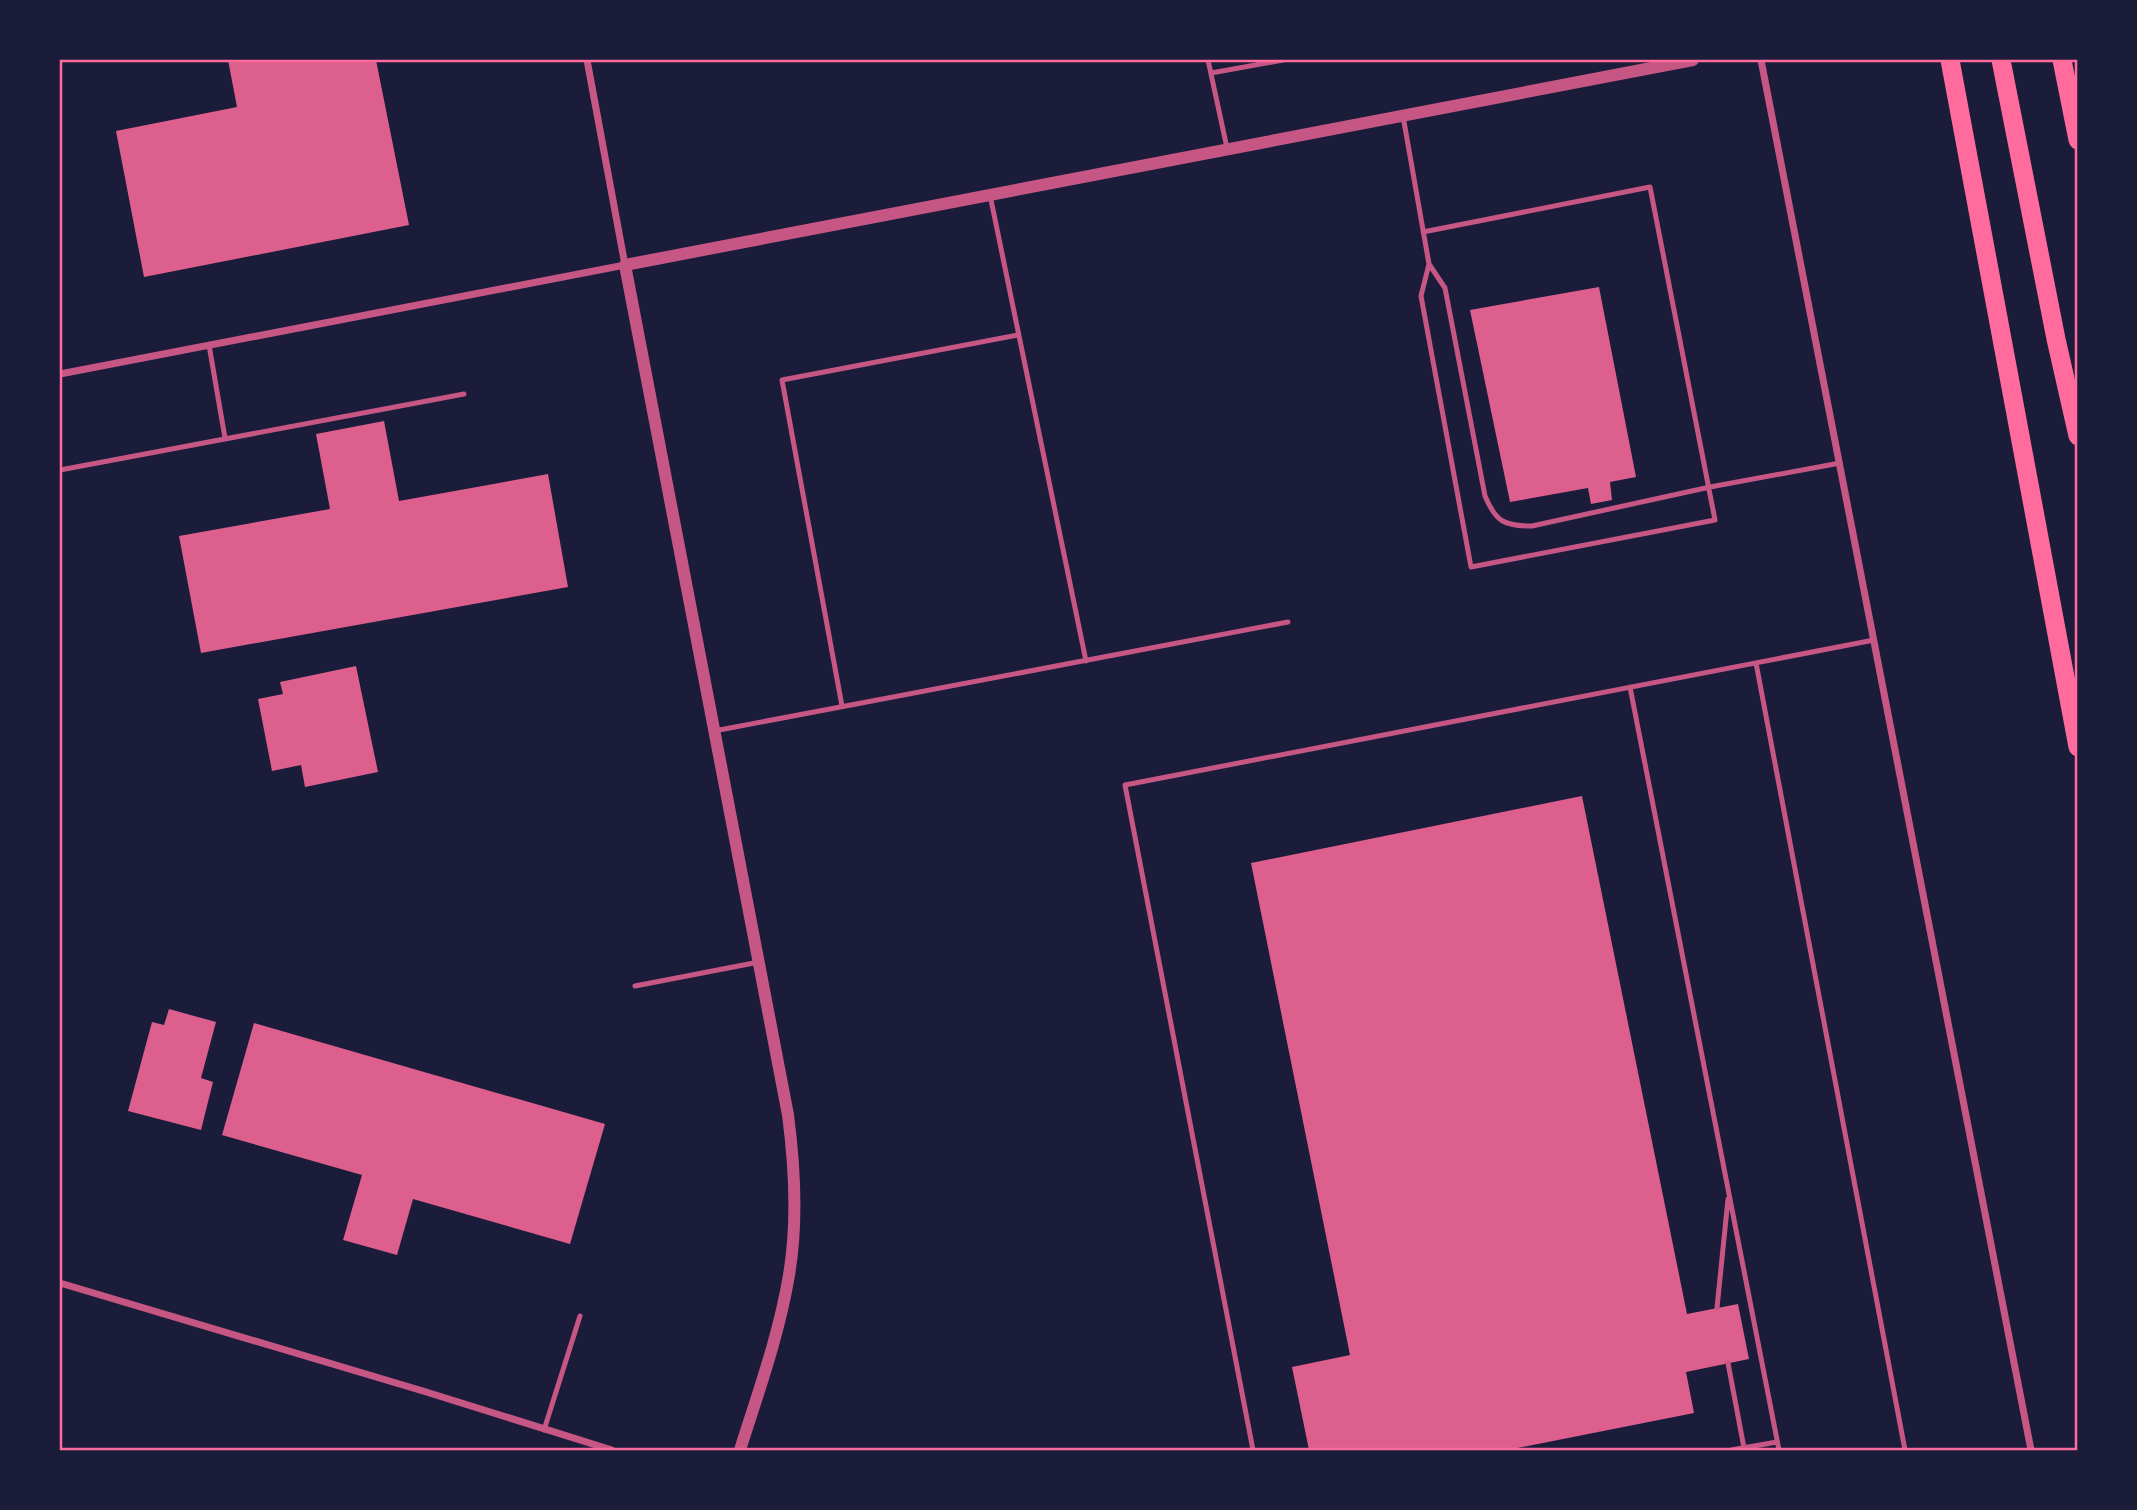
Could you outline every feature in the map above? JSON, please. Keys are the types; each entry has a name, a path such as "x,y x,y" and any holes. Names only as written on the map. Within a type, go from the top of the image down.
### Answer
{"highway":[{"path":"1950,60 2077,747"},
{"path":"2001,60 2077,436"},
{"path":"2062,60 2077,140"}],"street":[{"path":"587,60 793,1153 795,1191 790,1272 781,1316 740,1451"},
{"path":"60,374 1403,115 1645,64 1693,60"},
{"path":"1761,60 2031,1451"},
{"path":"60,1283 423,1391 612,1451"}],"lane":[{"path":"1208,60 1227,148"},
{"path":"1211,73 1283,60"},
{"path":"1403,115 1429,264 1445,288 1485,496 1493,513 1512,526 1532,526 1710,487 1840,463"},
{"path":"1423,232 1650,187 1715,520 1471,567 1421,296 1429,264"},
{"path":"990,195 1086,661"},
{"path":"842,706 782,380 1018,335"},
{"path":"209,345 225,438"},
{"path":"60,470 464,394"},
{"path":"714,731 1289,622"},
{"path":"1253,1451 1125,785 1874,640"},
{"path":"1756,663 1905,1451"},
{"path":"1630,687 1779,1451"},
{"path":"635,986 759,962"},
{"path":"1717,1308 1729,1193"},
{"path":"544,1431 580,1316"},
{"path":"1728,1363 1744,1448"},
{"path":"1731,1451 1777,1442"}],"building":[{"path":"228,60 376,60 409,225 144,277 116,131 237,107"},
{"path":"1599,287 1636,477 1610,482 1612,500 1591,504 1588,488 1510,502 1470,310"},
{"path":"384,421 399,501 548,474 568,587 201,653 179,536 330,509 316,434"},
{"path":"356,666 378,772 305,787 301,765 272,771 258,699 283,694 280,682"},
{"path":"1582,796 1687,1314 1738,1304 1749,1359 1686,1372 1694,1413 1507,1450 1309,1450 1292,1367 1350,1355 1251,863"},
{"path":"169,1009 216,1022 201,1078 213,1082 201,1130 128,1111 152,1022 164,1025"},
{"path":"254,1023 605,1124 570,1244 413,1199 397,1255 343,1240 362,1175 222,1135"}]}
